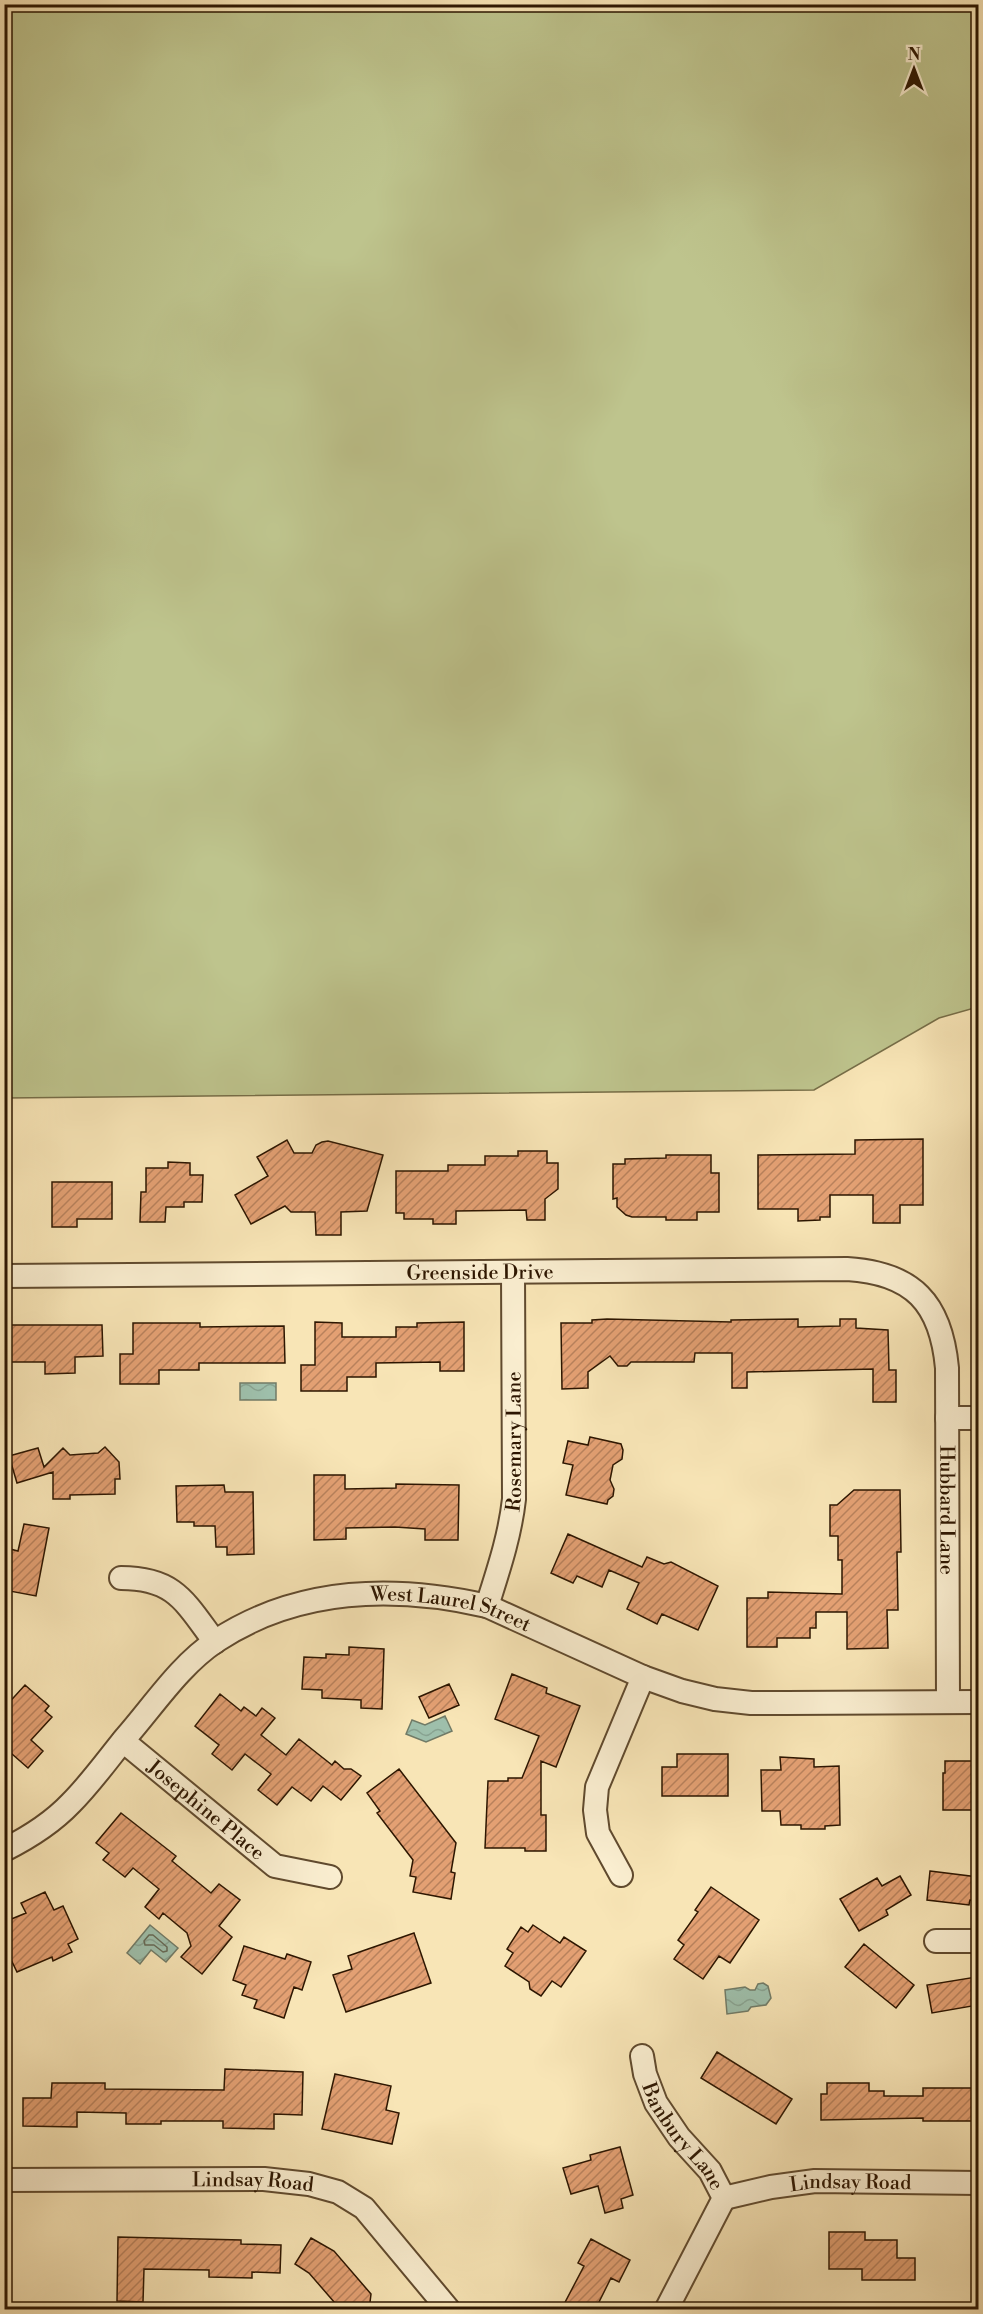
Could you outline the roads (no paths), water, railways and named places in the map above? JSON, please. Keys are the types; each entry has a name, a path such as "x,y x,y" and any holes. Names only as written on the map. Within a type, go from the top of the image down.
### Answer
{"street":[{"name":"Greenside Drive","path":"4,1276 866,1270 885,1274 906,1285 926,1303 936,1318"},
{"name":"Rosemary Lane","path":"487,1606 508,1538 514,1499 513,1272"},
{"name":"Hubbard Lane","path":"936,1318 944,1342 947,1418 948,1702"},
{"path":"947,1418 978,1418"},
{"path":"121,1578 141,1578 159,1582 189,1606 215,1642"},
{"name":"West Laurel Street","path":"4,1850 25,1839 72,1803 181,1673 215,1642 291,1606 338,1595 407,1593 487,1606 643,1677 682,1691 715,1699 751,1703 978,1701"},
{"path":"621,1875 598,1833 595,1810 597,1787 643,1677"},
{"name":"Josephine Place","path":"123,1741 275,1866 330,1877"},
{"path":"936,1941 978,1941"},
{"name":"Banbury Lane","path":"642,2055 645,2074 656,2103 679,2137 710,2171 724,2198 666,2310"},
{"name":"Lindsay Road","path":"4,2180 264,2179 309,2184 338,2192 364,2208 449,2310"},
{"name":"Lindsay Road","path":"724,2198 771,2187 815,2181 978,2183"}],"water":[{"path":"240,1383 276,1383 276,1400 240,1400"},
{"path":"445,1716 452,1731 426,1742 406,1734 412,1720 425,1725"},
{"path":"150,1925 178,1948 166,1962 151,1950 140,1964 127,1953"},
{"path":"763,1983 768,1986 771,1998 766,2005 727,2014 725,1990 745,1987 755,1990 758,1984"}]}
